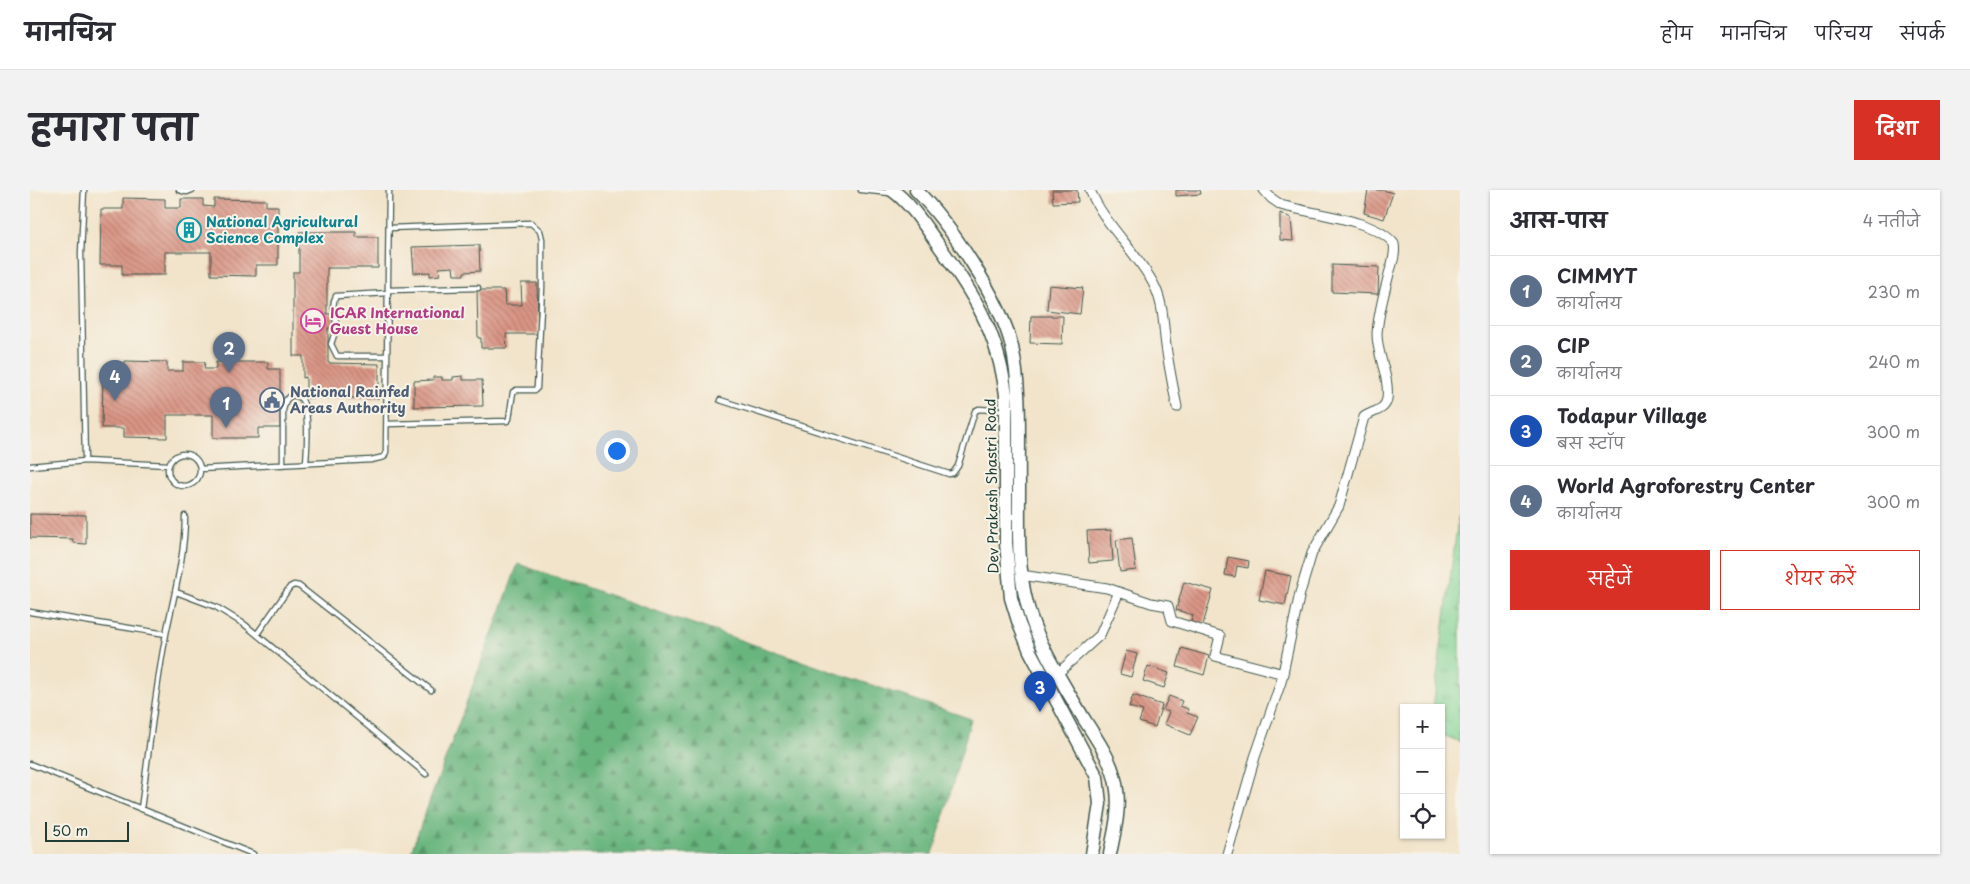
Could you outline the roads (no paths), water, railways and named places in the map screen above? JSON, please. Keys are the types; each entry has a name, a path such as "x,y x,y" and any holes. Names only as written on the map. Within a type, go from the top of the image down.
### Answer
{"street":[{"name":"Dev Prakash Shastri Road","path":"916,190 955,239 989,292 1002,319 1012,348 1017,380 1019,420 1021,575 1029,612 1040,638 1113,771 1117,789 1118,812 1110,854"},
{"path":"1090,190 1101,211 1154,284 1163,314 1166,346 1177,407"},
{"path":"1227,854 1255,756 1284,674 1300,593 1312,553 1339,506 1364,417 1382,408 1386,400 1386,386 1379,351 1378,333 1379,320 1395,248 1392,241 1385,236 1356,222 1281,205 1264,190"},
{"name":"Dev Prakash Shastri Road","path":"895,192 939,245 981,309 1001,364 1006,411 1006,535 1011,598 1026,644 1097,777 1100,804 1092,854"},
{"path":"1021,575 1107,588 1151,603 1168,606 1172,621 1220,636 1215,656 1284,674"},
{"path":"1058,673 1100,635 1119,592"}],"lane":[{"path":"84,190 82,253 85,461"},
{"path":"179,190 187,192 192,190"},
{"path":"200,469 370,460 384,457 386,452 387,424 389,190"},
{"path":"861,190 895,192"},
{"path":"387,424 507,421 509,419 513,392 516,390 535,390 537,388 542,288 542,239 540,231 530,223 389,228"},
{"path":"387,356 337,356 331,344 336,325 332,310 336,296 478,288"},
{"path":"283,465 284,410 286,400 292,395 298,396 302,400 306,413 306,464"},
{"path":"720,400 949,474 953,473 958,466 974,411 979,409 1006,411"},
{"path":"186,454 196,459 200,469 198,478 190,485 180,485 172,479 168,470 169,465 176,456 186,454"},
{"path":"30,466 85,461 169,465"},
{"path":"141,809 166,634 176,592 185,533 185,516"},
{"path":"257,634 290,587 294,585 299,586 431,690"},
{"path":"176,592 216,607 257,634 426,774"},
{"path":"30,612 166,634"},
{"path":"30,764 253,854"}],"place":[{"name":"National Agricultural Science Complex","path":"189,230"},
{"name":"ICAR International Guest House","path":"313,321"},
{"name":"CIP","path":"229,373"},
{"name":"National Rainfed Areas Authority","path":"272,400"},
{"name":"World Agroforestry Center","path":"115,401"},
{"name":"CIMMYT","path":"226,428"},
{"name":"Todapur Village","path":"1040,712"}]}
